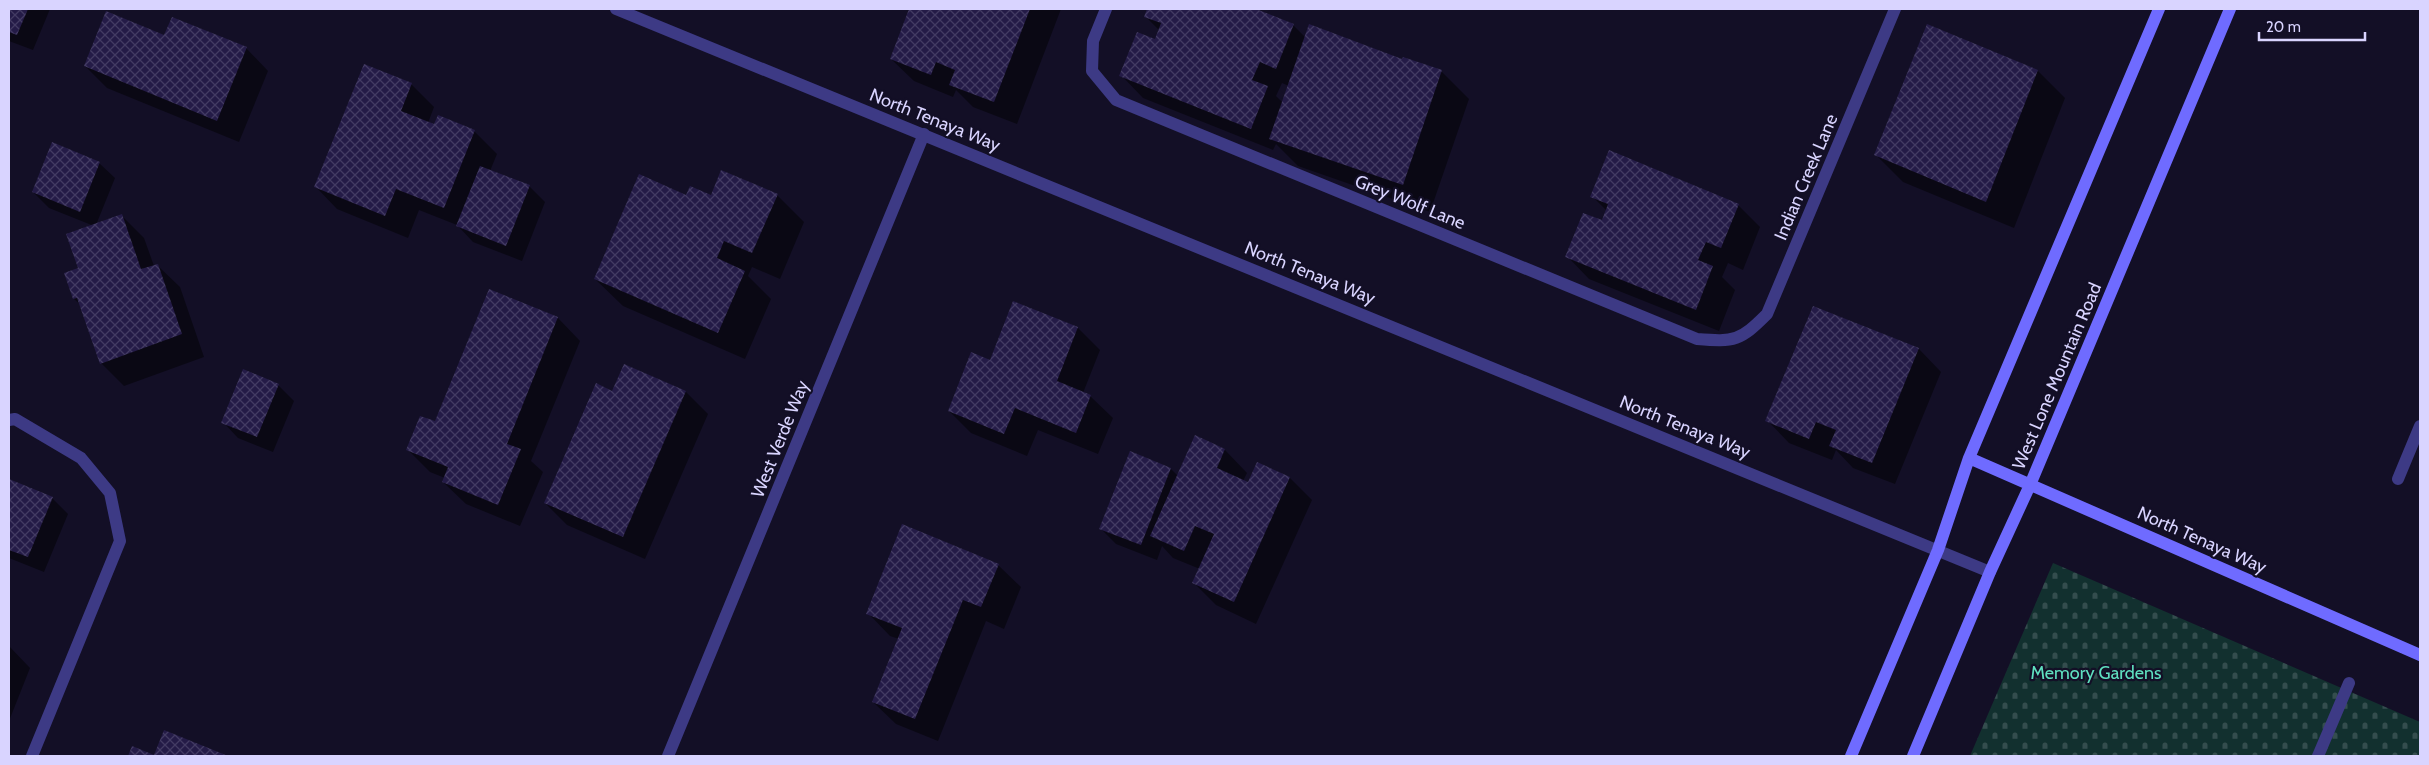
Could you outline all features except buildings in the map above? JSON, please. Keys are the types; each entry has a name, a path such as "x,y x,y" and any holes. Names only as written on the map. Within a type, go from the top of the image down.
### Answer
{"main road":[{"path":"1850,756 1938,550 1969,458 2159,9"},
{"name":"West Lone Mountain Road","path":"1912,756 1990,572 2030,485 2230,9"},
{"name":"North Tenaya Way","path":"1969,458 2420,655"}],"street":[{"name":"North Tenaya Way","path":"616,9 1990,572"},
{"name":"Grey Wolf Lane","path":"1106,9 1092,41 1092,71 1116,100 1697,339 1727,341"},
{"name":"Indian Creek Lane","path":"1727,341 1747,334 1767,314 1895,9"},
{"name":"West Verde Way","path":"668,756 924,134"},
{"path":"9,420 15,419 81,458 110,493 120,541 32,756"},
{"path":"2398,479 2420,426"},
{"path":"2318,756 2349,683"}],"green space":[{"name":"Memory Gardens","path":"2053,563 2420,722 2420,756 1970,756"}]}
